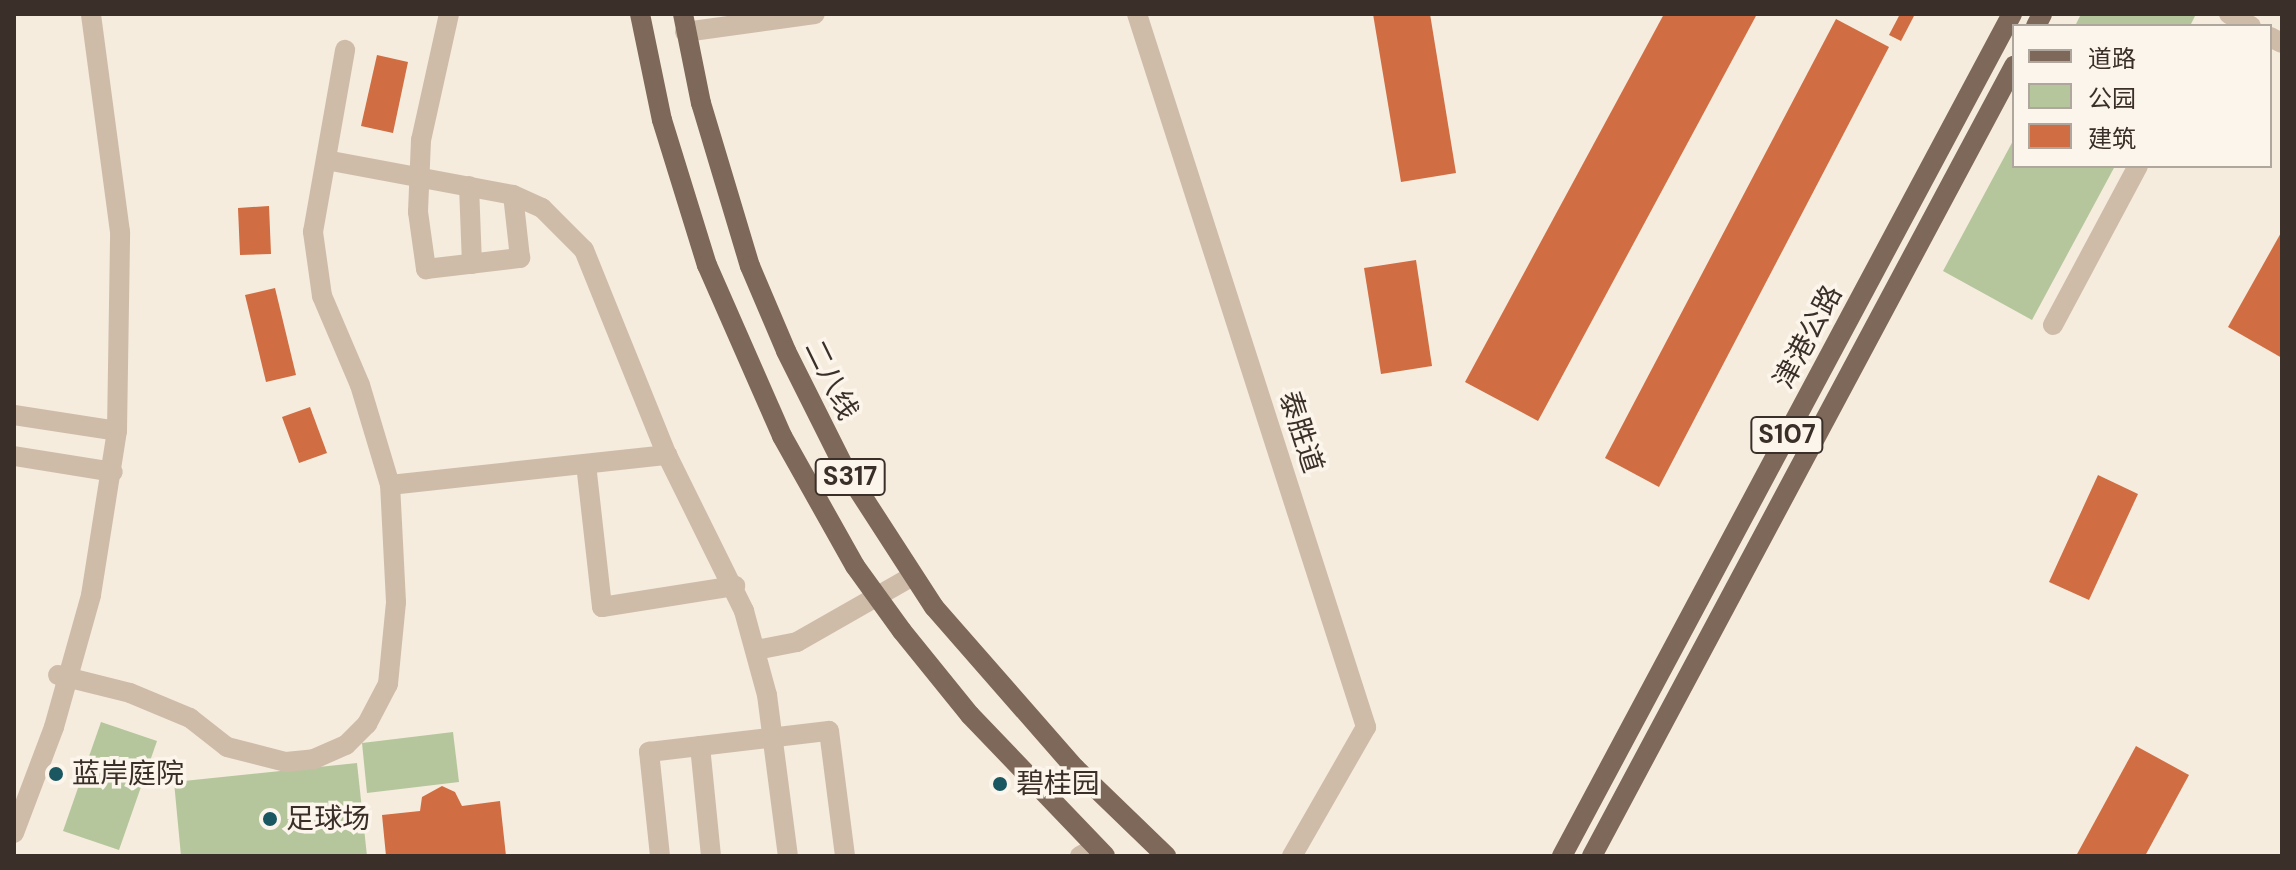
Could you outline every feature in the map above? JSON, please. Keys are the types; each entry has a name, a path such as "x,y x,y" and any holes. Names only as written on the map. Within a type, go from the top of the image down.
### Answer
{"main road":[{"name":"S317","path":"640,14 662,120 740,347 782,436 877,598 970,715 1094,853"},
{"name":"津港公路","path":"1562,856 2012,14"},
{"name":"二八线","path":"684,23 722,183 774,323 820,423 911,577 1075,768 1166,856"},
{"name":"津港公路","path":"1592,856 2012,70"}],"street":[{"path":"80,14 108,205 112,323 111,430"},
{"path":"14,833 63,677 107,471 111,430 120,232 91,14"},
{"path":"449,14 421,140 419,176 426,269 520,258 513,195"},
{"path":"684,23 815,14"},
{"name":"泰胜道","path":"1137,14 1366,727 1292,856"},
{"path":"2229,14 2247,24"},
{"path":"63,677 130,693 190,718 227,747 258,759 314,759 346,745 367,724 388,684 396,602 390,485 360,385 322,296 313,232 345,50"},
{"path":"326,160 513,195 542,208 584,250 667,455 735,586 756,650 788,856"},
{"path":"2053,325 2137,168"},
{"path":"469,186 472,264"},
{"path":"14,415 111,430"},
{"path":"390,485 667,455"},
{"path":"14,456 107,471"},
{"path":"586,464 602,607 735,586"},
{"path":"756,650 797,642 911,577"},
{"path":"14,807 63,677"},
{"path":"660,856 649,752 829,731 845,856"},
{"path":"700,746 711,856"}],"green space":[{"path":"2081,14 2196,14 2191,24 2076,24"},
{"path":"2012,143 2012,168 2114,168 2032,320 1943,271"},
{"path":"101,722 157,741 119,850 63,831"},
{"name":"足球场","path":"453,732 459,782 367,793 362,743"},
{"name":"足球场","path":"357,763 367,856 181,856 174,782"}],"building":[{"path":"1373,14 1430,14 1456,173 1401,182"},
{"path":"1664,14 1757,14 1538,421 1465,382"},
{"path":"1900,14 1915,14 1901,41 1889,35"},
{"path":"1836,19 1889,47 1659,487 1605,458"},
{"path":"377,55 408,62 393,133 361,126"},
{"path":"269,206 271,254 240,255 238,208"},
{"path":"2282,231 2282,358 2228,327"},
{"path":"1416,260 1432,366 1381,374 1364,268"},
{"path":"275,288 296,375 266,382 245,295"},
{"path":"310,407 327,453 299,463 282,417"},
{"path":"2098,475 2138,494 2089,600 2049,582"},
{"path":"2136,746 2189,775 2145,856 2076,856"},
{"path":"442,786 455,792 462,806 500,801 506,856 386,856 382,815 420,811 422,797"}],"place":[{"name":"蓝岸庭院","path":"56,774"},
{"name":"碧桂园","path":"1000,784"},
{"name":"足球场","path":"270,819"}]}
